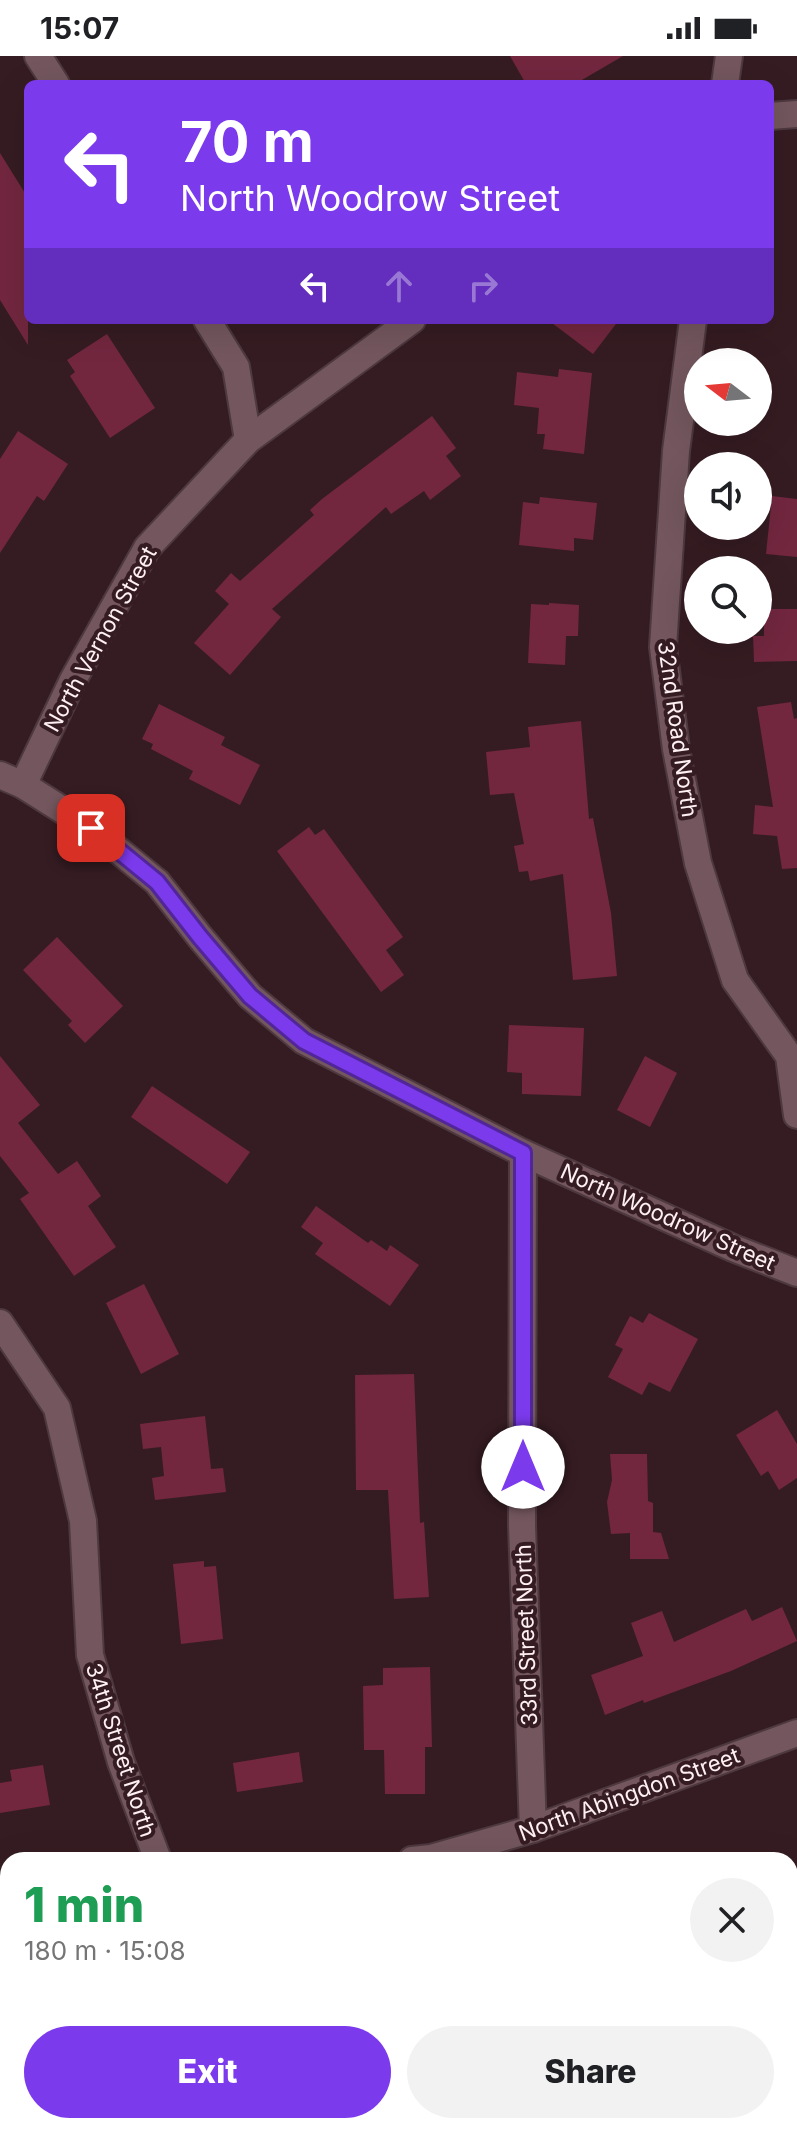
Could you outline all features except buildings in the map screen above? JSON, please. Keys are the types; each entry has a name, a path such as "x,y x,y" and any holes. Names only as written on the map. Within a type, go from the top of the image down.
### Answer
{"street":[{"path":"38,56 53,80"},
{"path":"726,80 729,56"},
{"path":"774,116 797,114"},
{"path":"209,324 236,367 248,440"},
{"name":"North Vernon Street","path":"11,780 73,680 147,548 248,440 407,324"},
{"name":"32nd Road North","path":"692,324 676,451 663,647 676,749 698,863 735,980 793,1051 797,1115"},
{"name":"North Woodrow Street","path":"11,780 91,828 157,882 250,996 304,1041 523,1153 733,1248 797,1273"},
{"name":"33rd Street North","path":"523,1153 522,1526 533,1829"},
{"name":"34th Street North","path":"0,1323 57,1408 83,1521 90,1655 121,1762 155,1852"},
{"name":"North Abingdon Street","path":"452,1852 533,1829 797,1733"}],"route":[{"path":"91,828 157,882 250,996 304,1041 523,1153 523,1467"}]}
